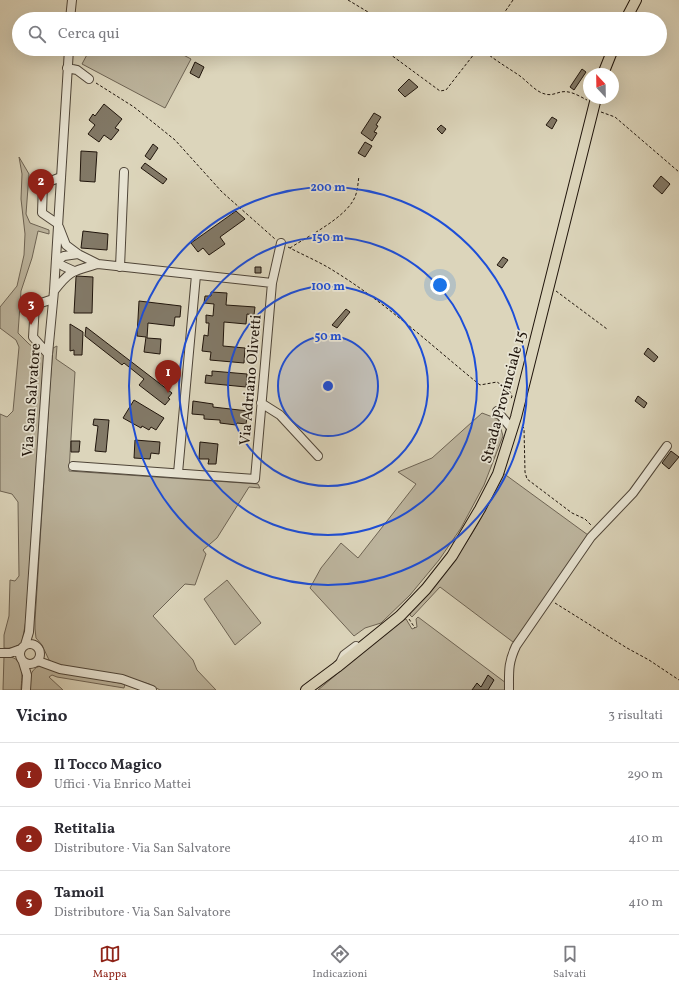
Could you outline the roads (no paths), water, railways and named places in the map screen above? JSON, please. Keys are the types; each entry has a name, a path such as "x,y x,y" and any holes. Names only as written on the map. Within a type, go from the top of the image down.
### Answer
{"main road":[{"path":"630,12 636,0"},
{"path":"605,68 610,56"},
{"name":"Strada Provinciale 15","path":"309,689 403,613 426,589 452,556 480,509 498,474 514,425 594,104"}],"street":[{"path":"71,12 72,0"},
{"name":"Via San Salvatore","path":"23,647 29,632 48,354 54,295 69,56"},
{"path":"68,68 77,70 89,78"},
{"path":"120,267 124,172"},
{"path":"61,177 43,184 42,213 58,224 66,244 78,254 98,264 272,283"},
{"name":"Via Adriano Olivetti","path":"178,473 255,479 272,283 281,243"},
{"path":"74,271 56,261 64,256 78,254"},
{"path":"48,354 33,337 35,305 54,295 65,276 74,271 98,264"},
{"path":"73,466 178,473 196,275"},
{"path":"261,403 280,415 318,456"},
{"path":"497,411 514,425"},
{"path":"509,690 508,667 510,657 516,646 591,537 633,493 667,446"},
{"path":"27,675 40,657 40,651 29,632"},
{"path":"0,653 10,653 31,643 36,645"},
{"path":"23,647 20,654 27,675 26,690"},
{"path":"10,653 28,664 36,662 60,669 130,681 144,689"},
{"path":"130,681 133,690"}],"place":[{"name":"Retitalia","path":"41,202"},
{"name":"Tamoil","path":"31,325"},
{"name":"Il Tocco Magico","path":"168,393"}]}
